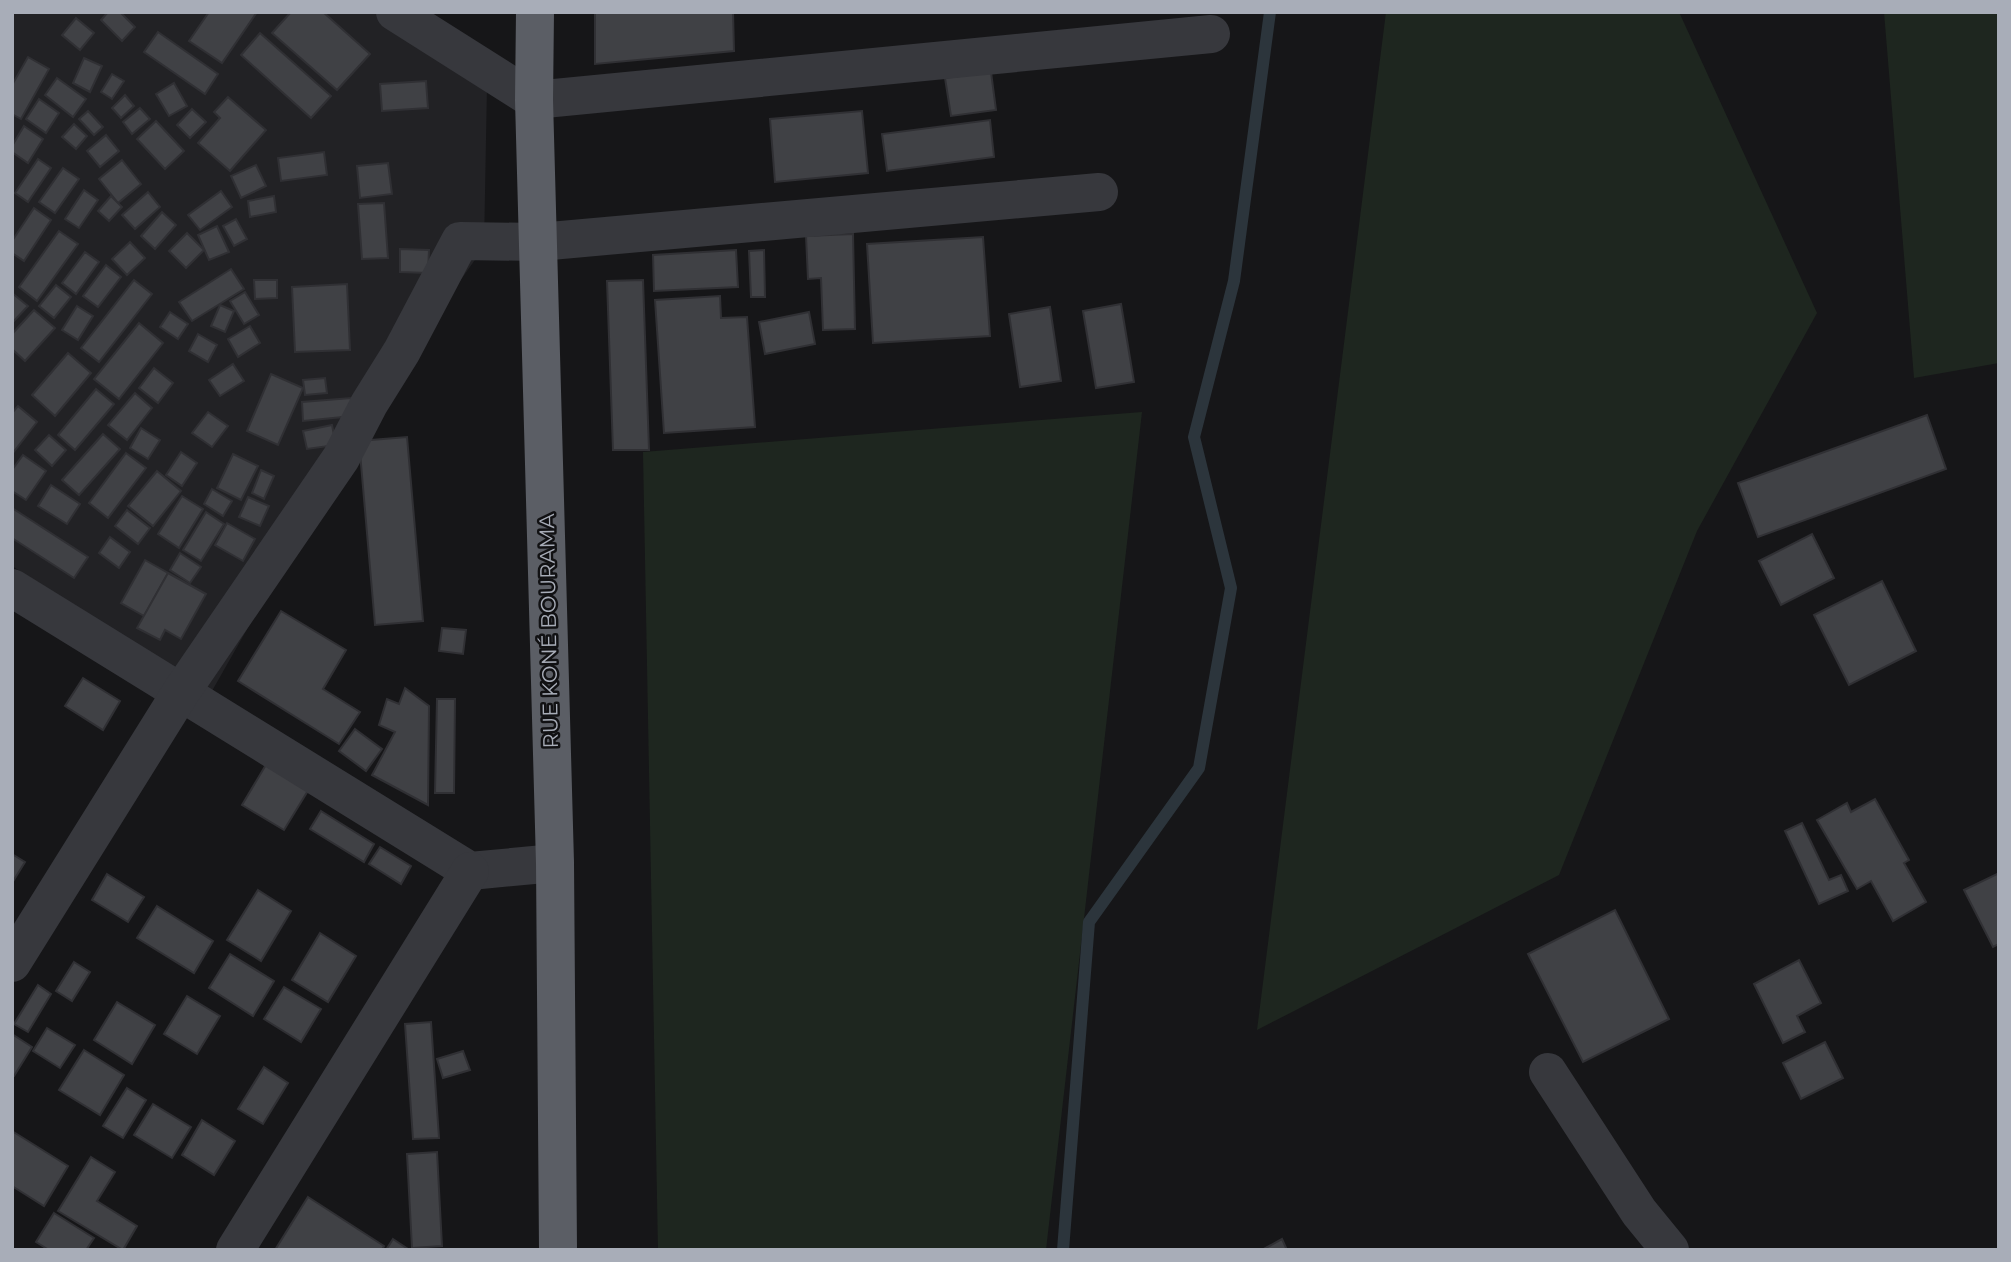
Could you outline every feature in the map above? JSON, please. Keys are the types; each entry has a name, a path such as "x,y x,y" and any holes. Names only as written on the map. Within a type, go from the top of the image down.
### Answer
{"highway":[{"name":"RUE KONÉ BOURAMA","path":"535,12 534,100 555,863 558,1250"}],"street":[{"path":"395,12 534,100 1211,34"},
{"path":"12,963 181,692 341,458 460,241 539,242 1100,191"},
{"path":"12,588 470,871 555,863"},
{"path":"235,1250 470,871"},
{"path":"1548,1072 1639,1212 1670,1250"}],"shaded area":[{"path":"12,12 383,12 487,86 484,247 381,393 212,691 12,566"},
{"path":"1386,12 1679,12 1817,313 1697,531 1559,875 1257,1030"},
{"path":"1884,12 1999,12 1999,363 1914,378"},
{"path":"1142,412 1046,1250 658,1250 643,452"}],"building":[{"path":"108,12 120,12 135,27 122,41 101,20"},
{"path":"209,12 257,12 222,63 189,41"},
{"path":"291,12 323,12 370,54 337,90 272,33"},
{"path":"595,12 733,12 734,51 595,64"},
{"path":"76,18 94,33 80,50 62,35"},
{"path":"158,32 218,74 205,94 144,52"},
{"path":"260,33 331,96 311,118 241,55"},
{"path":"28,57 49,69 21,119 12,114 12,85"},
{"path":"84,58 102,66 90,92 73,83"},
{"path":"991,72 996,110 951,116 945,78"},
{"path":"112,74 124,81 112,99 101,92"},
{"path":"57,78 86,99 73,117 45,95"},
{"path":"426,81 428,108 382,111 380,84"},
{"path":"174,83 187,106 169,116 156,94"},
{"path":"125,95 134,106 121,118 112,108"},
{"path":"228,97 266,130 230,171 198,143 220,118 214,112"},
{"path":"39,99 59,113 46,133 26,119"},
{"path":"140,108 150,119 132,134 123,122"},
{"path":"192,109 206,122 190,138 177,125"},
{"path":"88,111 103,127 94,135 79,119"},
{"path":"862,111 868,173 775,182 770,119"},
{"path":"990,120 994,157 887,171 882,134"},
{"path":"156,121 184,151 165,169 137,139"},
{"path":"74,124 87,136 76,149 62,137"},
{"path":"24,126 43,139 28,163 12,152 12,146"},
{"path":"106,135 119,151 100,167 87,151"},
{"path":"324,152 327,175 281,181 278,158"},
{"path":"38,159 51,168 28,202 15,193"},
{"path":"122,160 141,184 118,203 99,179"},
{"path":"388,163 392,194 360,198 357,166"},
{"path":"256,165 266,186 241,198 231,176"},
{"path":"63,168 79,179 55,213 39,202"},
{"path":"84,190 98,200 79,228 65,219"},
{"path":"221,191 232,207 200,230 188,215"},
{"path":"148,192 160,207 135,229 122,215"},
{"path":"111,196 122,207 109,221 98,211"},
{"path":"274,196 276,212 250,217 248,201"},
{"path":"384,203 388,258 362,259 358,204"},
{"path":"34,208 51,220 24,261 12,253 12,241"},
{"path":"162,212 176,225 155,249 141,236"},
{"path":"236,219 247,239 234,246 223,226"},
{"path":"217,226 229,252 209,260 198,235"},
{"path":"59,231 78,244 37,301 19,287"},
{"path":"187,233 204,250 186,268 169,251"},
{"path":"853,234 855,329 823,330 821,278 808,279 806,236"},
{"path":"983,237 990,336 873,343 867,244"},
{"path":"130,242 145,258 127,275 112,259"},
{"path":"400,249 429,250 428,273 400,272"},
{"path":"736,250 738,287 654,291 653,255"},
{"path":"764,250 765,297 751,297 749,251"},
{"path":"85,252 99,262 76,294 62,283"},
{"path":"106,265 121,277 98,307 83,296"},
{"path":"231,269 244,289 192,321 179,302"},
{"path":"134,280 152,294 99,362 81,348"},
{"path":"254,280 277,280 277,298 255,299"},
{"path":"643,280 649,450 613,450 607,281"},
{"path":"347,284 350,350 295,352 292,287"},
{"path":"56,285 71,297 54,318 39,306"},
{"path":"245,292 259,315 244,324 230,301"},
{"path":"12,293 28,306 12,323"},
{"path":"720,296 721,318 747,317 755,427 664,433 655,300"},
{"path":"1121,304 1134,382 1096,388 1083,311"},
{"path":"220,305 234,311 225,332 211,326"},
{"path":"77,306 93,316 78,340 62,330"},
{"path":"1050,307 1061,381 1020,387 1009,314"},
{"path":"34,310 55,328 25,361 12,349 12,334"},
{"path":"170,312 188,324 178,339 160,327"},
{"path":"809,312 815,344 765,354 759,322"},
{"path":"139,323 163,343 119,399 94,379"},
{"path":"250,326 260,343 238,357 228,339"},
{"path":"198,334 217,345 208,362 189,351"},
{"path":"68,353 91,373 55,416 32,395"},
{"path":"233,364 244,381 220,396 209,380"},
{"path":"154,368 173,383 158,403 139,388"},
{"path":"271,374 303,388 278,445 247,431"},
{"path":"325,378 327,393 305,395 303,380"},
{"path":"96,389 114,404 75,450 58,435"},
{"path":"135,393 152,408 127,440 108,425"},
{"path":"351,398 353,416 303,421 302,402"},
{"path":"18,406 37,422 12,454 12,413"},
{"path":"208,412 228,426 212,447 192,433"},
{"path":"1927,415 1946,469 1758,537 1738,483"},
{"path":"332,425 336,445 307,449 303,431"},
{"path":"141,428 160,440 148,459 130,448"},
{"path":"103,434 120,449 79,495 62,480"},
{"path":"49,435 66,450 52,466 35,450"},
{"path":"407,437 423,621 375,625 359,441"},
{"path":"181,452 197,463 182,486 166,475"},
{"path":"126,453 146,468 108,518 89,503"},
{"path":"233,454 258,466 241,500 217,488"},
{"path":"23,455 46,471 26,500 12,491 12,470"},
{"path":"261,470 274,476 264,499 252,493"},
{"path":"157,471 181,491 153,526 128,506"},
{"path":"51,485 80,504 67,524 38,506"},
{"path":"212,489 232,501 223,516 204,504"},
{"path":"182,496 203,509 179,548 158,534"},
{"path":"248,497 269,506 260,526 239,517"},
{"path":"12,508 88,557 74,578 12,538"},
{"path":"127,510 150,528 138,544 115,526"},
{"path":"206,512 224,524 201,561 183,550"},
{"path":"227,523 255,539 243,561 215,545"},
{"path":"1812,534 1834,578 1781,605 1759,561"},
{"path":"110,537 130,552 119,568 99,553"},
{"path":"180,553 201,567 190,583 170,570"},
{"path":"145,560 168,573 144,616 121,603"},
{"path":"168,573 206,594 181,639 165,630 160,640 137,628"},
{"path":"1882,581 1916,651 1849,685 1814,615"},
{"path":"281,611 346,650 323,689 360,712 339,744 238,681"},
{"path":"442,628 466,630 463,654 439,651"},
{"path":"83,678 120,701 103,730 65,706"},
{"path":"405,688 429,706 428,805 372,775 395,732 379,725 387,699 399,704"},
{"path":"437,699 455,699 454,793 435,793"},
{"path":"355,729 382,749 366,771 339,751"},
{"path":"267,763 309,789 284,830 242,805"},
{"path":"1875,799 1909,860 1904,863 1926,902 1893,921 1871,881 1857,889 1817,820 1847,803 1851,812"},
{"path":"321,811 374,844 364,862 310,829"},
{"path":"1802,823 1829,880 1841,875 1848,891 1819,904 1785,831"},
{"path":"380,847 411,866 401,884 369,864"},
{"path":"12,854 25,862 12,883"},
{"path":"1999,873 1999,944 1993,947 1964,890"},
{"path":"107,874 144,897 128,922 92,900"},
{"path":"258,890 291,911 261,961 227,940"},
{"path":"157,906 213,941 194,973 137,938"},
{"path":"1615,910 1669,1019 1583,1062 1528,954"},
{"path":"320,933 356,956 328,1002 292,980"},
{"path":"230,954 274,981 253,1016 209,988"},
{"path":"1799,960 1821,1003 1797,1016 1805,1032 1783,1043 1754,984"},
{"path":"74,962 90,972 72,1001 56,991"},
{"path":"38,985 51,994 28,1032 14,1024"},
{"path":"284,987 321,1009 301,1042 264,1019"},
{"path":"187,996 220,1016 197,1054 164,1034"},
{"path":"117,1002 155,1025 132,1064 94,1040"},
{"path":"431,1022 439,1138 413,1139 405,1024"},
{"path":"47,1028 75,1045 60,1068 33,1051"},
{"path":"12,1034 32,1047 14,1076 12,1076"},
{"path":"1825,1042 1843,1078 1801,1099 1783,1063"},
{"path":"84,1050 124,1075 100,1115 59,1090"},
{"path":"463,1051 470,1070 443,1078 437,1059"},
{"path":"264,1067 288,1083 263,1124 238,1109"},
{"path":"127,1088 146,1100 123,1138 103,1126"},
{"path":"153,1104 191,1127 172,1158 134,1135"},
{"path":"202,1120 235,1141 214,1175 182,1155"},
{"path":"12,1131 68,1166 44,1206 12,1186"},
{"path":"437,1152 442,1246 412,1248 407,1154"},
{"path":"91,1157 115,1172 97,1201 137,1226 123,1250 58,1211"},
{"path":"308,1197 384,1246 382,1250 275,1250"},
{"path":"54,1213 94,1238 86,1250 49,1250 36,1242"},
{"path":"393,1239 408,1249 408,1250 386,1250"},
{"path":"1282,1239 1287,1250 1262,1250"}],"waterway":[{"path":"1063,1250 1089,922 1199,768 1231,588 1194,437 1234,281 1270,12"}]}
